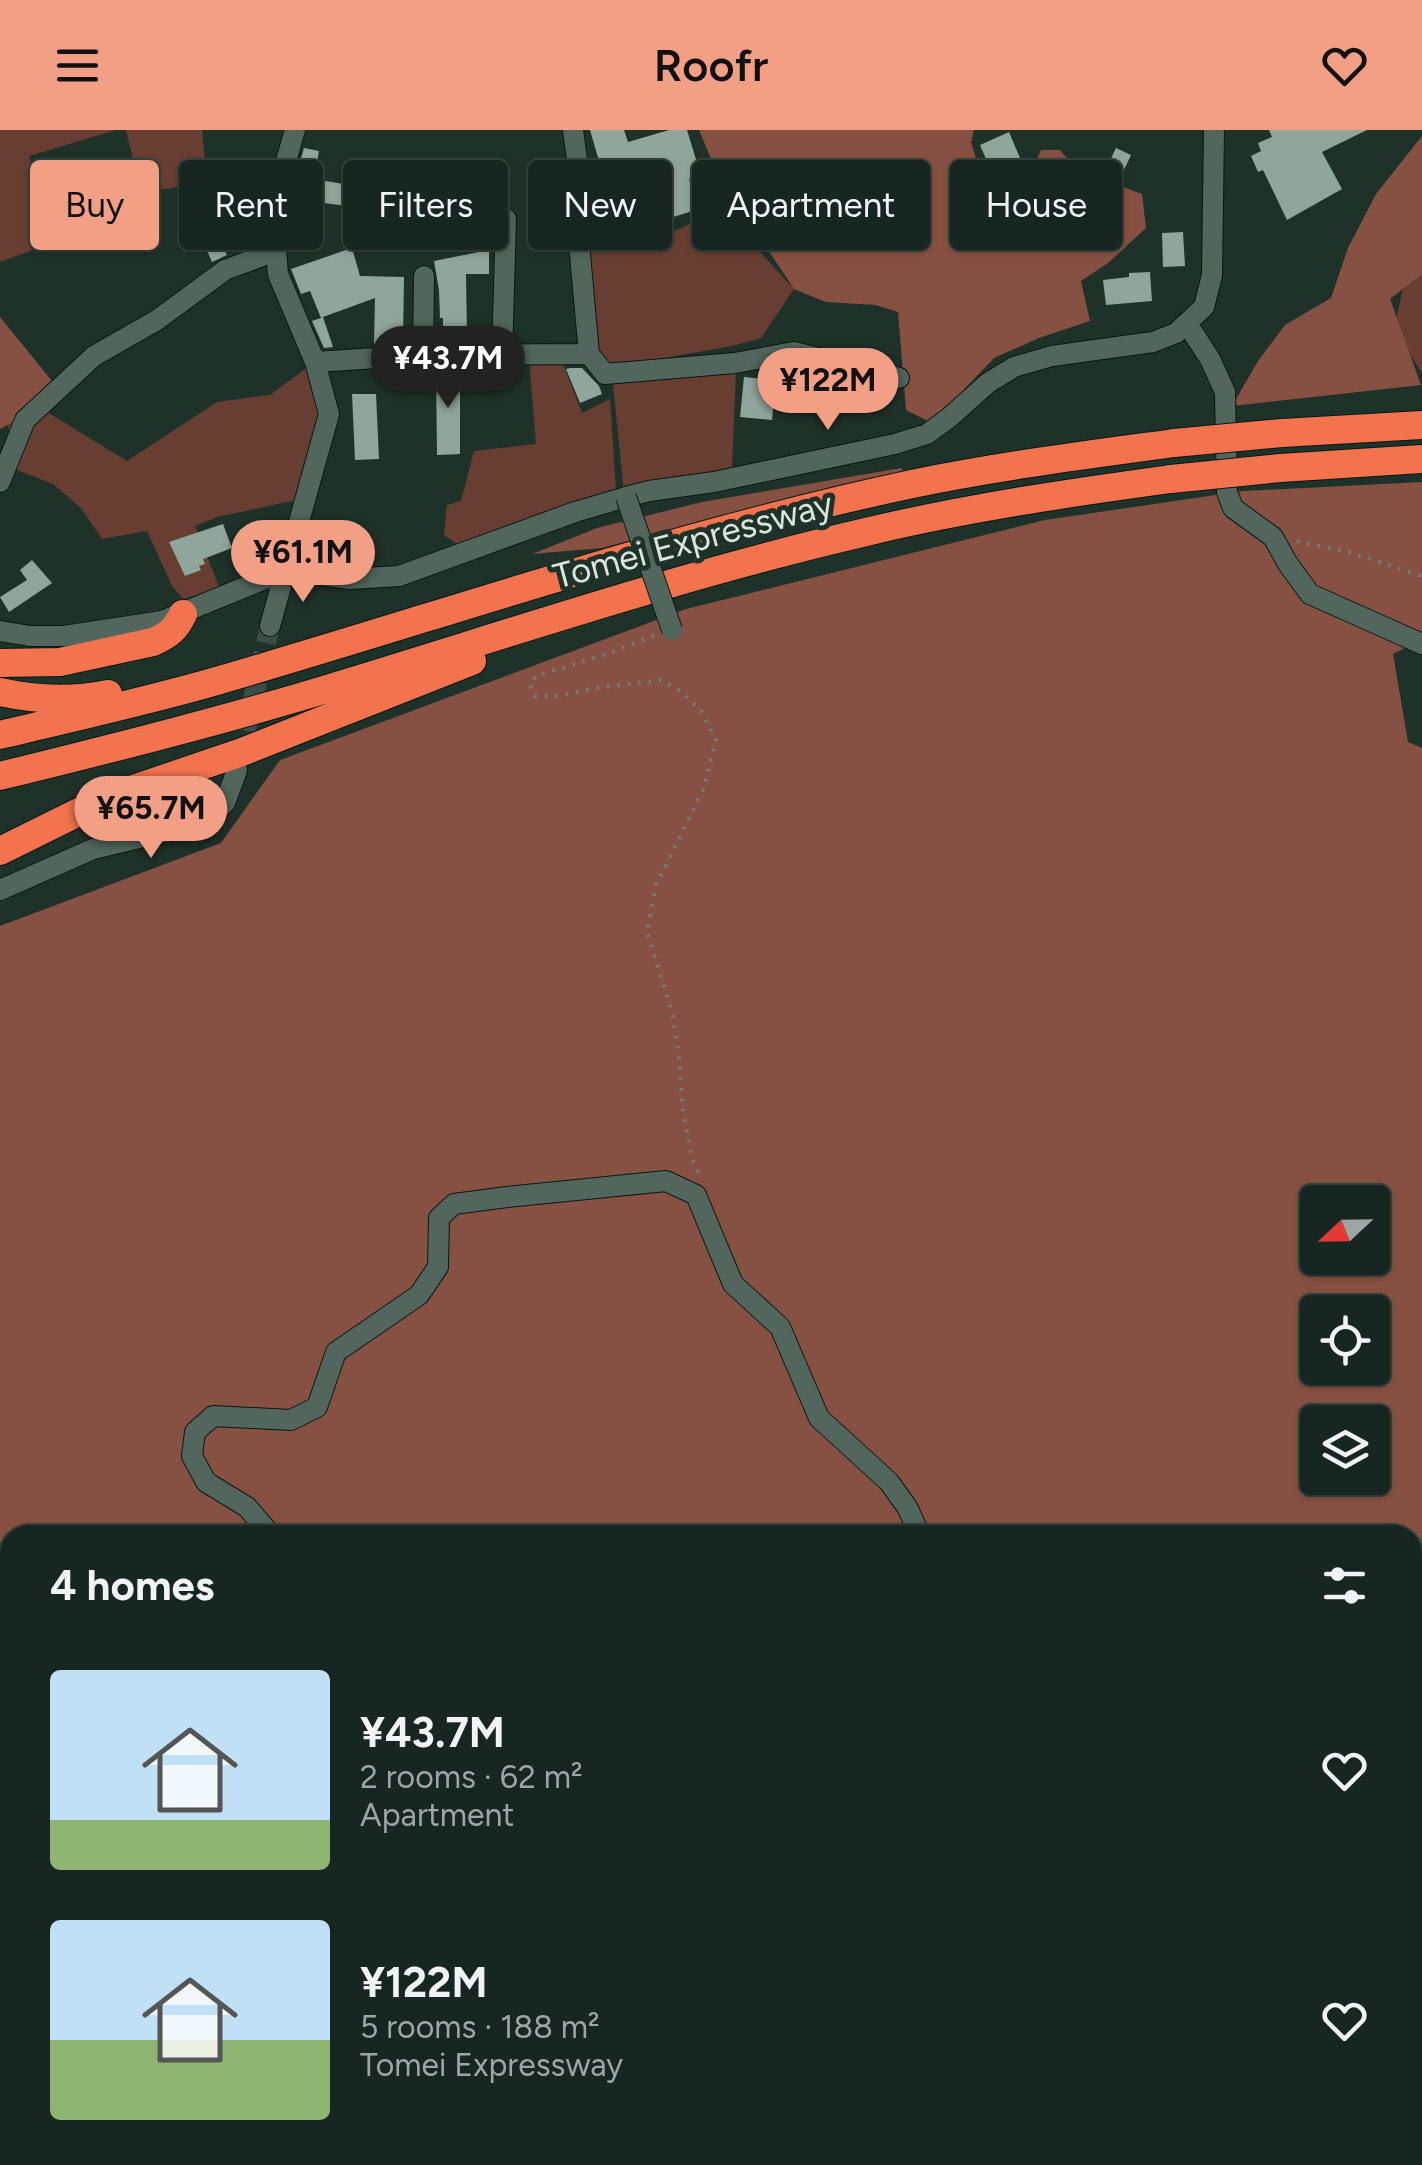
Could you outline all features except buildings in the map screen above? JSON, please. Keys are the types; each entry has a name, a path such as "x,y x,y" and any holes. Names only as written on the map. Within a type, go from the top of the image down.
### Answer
{"highway":[{"name":"Tomei Expressway","path":"0,735 138,702 660,547 910,485 1022,462 1282,433 1422,424"},
{"name":"Tomei Expressway","path":"0,776 150,740 547,620 867,531 1008,502 1171,479 1422,460"},
{"path":"0,851 107,798 242,752 645,592"},
{"path":"0,662 60,662 154,642 177,627 183,614"},
{"path":"0,692 88,698 305,654"}],"street":[{"path":"286,160 294,130"},
{"path":"573,130 584,212 579,243 589,354 605,374 734,363 794,352 900,378"},
{"path":"0,631 64,636 162,620 287,570 349,579 399,576 626,497 896,444 927,434 988,382 1014,367 1052,356 1153,342 1176,333 1204,307 1212,274 1214,130"},
{"path":"502,355 505,250"},
{"path":"0,482 25,420 94,356 157,320 225,270 276,251 278,274 315,362 329,414 270,626"},
{"path":"423,354 424,276"},
{"path":"1188,325 1225,392 1227,492 1233,508 1274,537 1310,594 1422,644"},
{"path":"315,362 423,354 589,354"},
{"path":"626,497 672,630"},
{"path":"0,890 93,848 202,822 225,803 237,770"},
{"path":"262,1525 247,1508 206,1482 192,1456 195,1432 213,1416 292,1420 317,1407 336,1352 419,1294 429,1281 438,1267 439,1218 454,1204 666,1181 696,1195 732,1284 780,1328 820,1418 889,1482 915,1525"}],"path":[{"path":"1274,537 1349,552 1422,576"},
{"path":"672,630 536,676 530,684 535,696 548,696 661,680 683,693 701,711 716,740 704,788 656,884 648,932 672,1012 683,1110 692,1160 701,1178 696,1195"}],"shaded area":[{"path":"0,130 116,130 29,156 33,250 0,262"},
{"path":"126,130 202,130 205,160 179,160 179,187 159,190 159,160 133,160"},
{"path":"699,130 974,130 971,142 976,160 950,160 950,250 1122,250 1122,187 1142,194 1146,228 1108,263 1081,281 1090,321 994,358 930,422 906,410 898,312 876,305 826,302 794,289 768,250 930,250 930,160 712,160"},
{"path":"1422,136 1422,274 1390,299 1421,385 1232,406 1285,325 1331,298 1348,248 1376,194"},
{"path":"1041,150 1060,150 1068,160 1036,160"},
{"path":"692,223 692,250 759,250 794,289 761,338 613,367 599,358 588,250 672,250 672,232"},
{"path":"1422,272 1422,373 1394,329 1404,284"},
{"path":"0,317 52,381 42,406 0,429"},
{"path":"529,358 561,359 582,413 610,399 616,490 457,544 444,535 447,505 461,501 474,451 536,444"},
{"path":"308,367 324,408 301,499 217,517 195,526 220,589 183,599 172,586 147,531 102,539 81,508 53,484 17,470 8,425 39,407 127,461 217,402 270,395"},
{"path":"736,372 732,468 624,492 612,375"},
{"path":"902,468 903,474 602,548 532,554 597,528 702,502"},
{"path":"1422,482 1422,639 1393,654 1408,742 1422,748 1422,1525 0,1525 0,926 221,843 280,760 686,609 1045,520 1243,491"}],"tunnel":[{"path":"239,760 270,626"}]}
